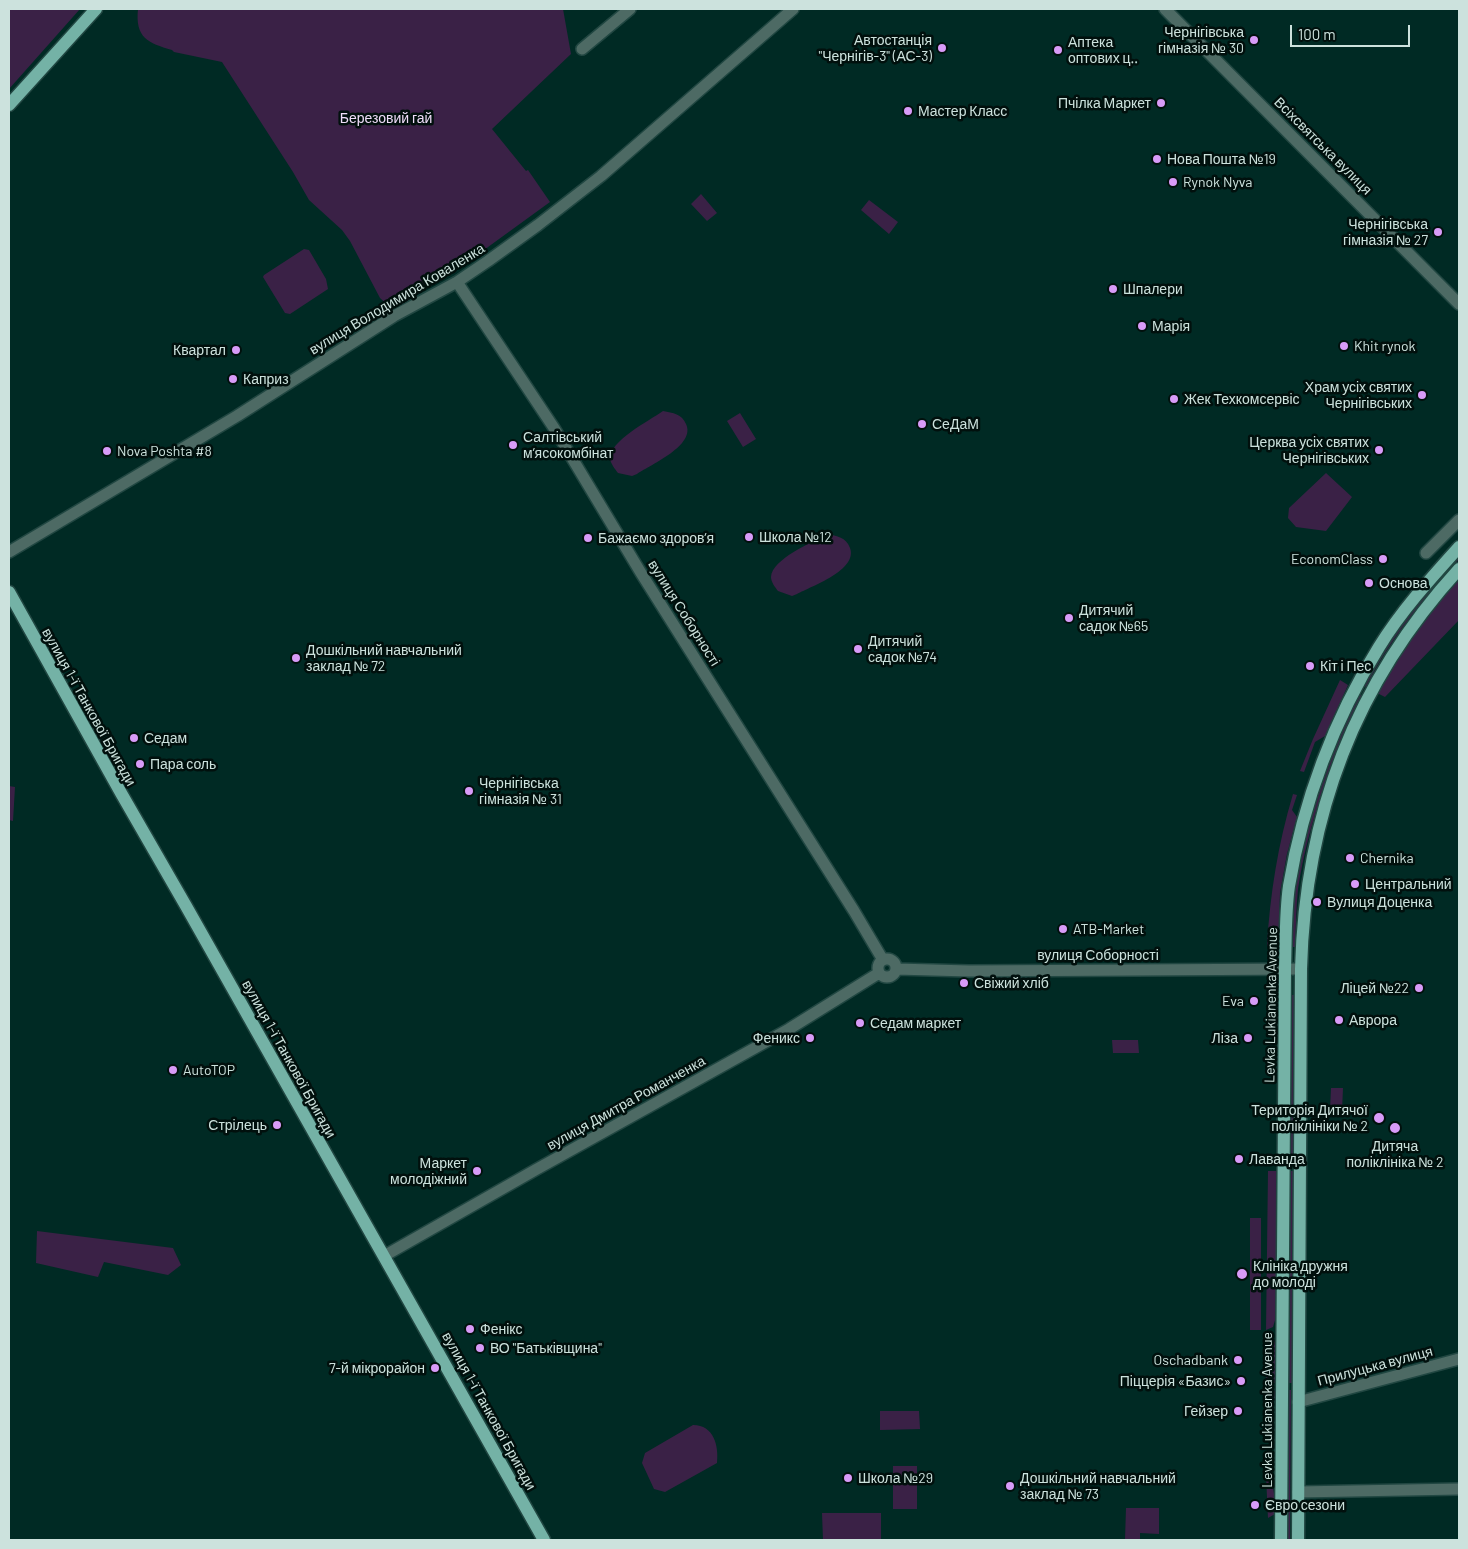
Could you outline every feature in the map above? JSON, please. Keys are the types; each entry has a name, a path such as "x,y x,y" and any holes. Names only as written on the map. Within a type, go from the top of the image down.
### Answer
{"main road":[{"path":"9,105 96,9"},
{"name":"Levka Lukianenka Avenue","path":"1282,1540 1285,970 1289,888 1305,820 1326,753 1356,686 1380,645 1407,608 1459,546"},
{"path":"1298,1540 1301,969 1305,900 1313,851 1339,763 1359,716 1385,666 1427,605 1459,569"},
{"name":"вулиця 1-ї Танкової Бригади","path":"9,592 121,794 544,1540"}],"street":[{"path":"582,49 630,9"},
{"name":"вулиця Володимира Коваленка","path":"9,552 237,416 394,316 457,282 538,225 601,176 792,9"},
{"name":"Всіхсвятська вулиця","path":"1165,9 1459,304"},
{"name":"вулиця Соборності","path":"457,282 554,428 641,573 883,960 891,960 895,964 894,974 889,977 879,973"},
{"path":"1426,553 1459,520"},
{"path":"879,973 879,964 883,960"},
{"name":"вулиця Соборності","path":"896,969 969,971 1301,969"},
{"name":"вулиця Дмитра Романченка","path":"384,1256 789,1029 879,973"},
{"name":"Прилуцька вулиця","path":"1298,1402 1459,1359"},
{"path":"1298,1492 1459,1490"}],"green space":[{"path":"9,9 80,9 9,89"},
{"name":"Березовий гай","path":"138,9 563,9 571,54 492,129 526,171 528,170 550,202 466,263 393,310 380,298 350,241 342,230 309,200 222,62 174,52 150,42 141,33"},
{"path":"701,194 717,213 707,221 691,204"},
{"path":"869,200 898,222 889,234 861,210"},
{"path":"304,249 309,250 326,279 328,289 290,314 285,313 263,277"},
{"path":"663,411 677,414 682,418 686,424 687,432 685,439 671,453 637,474 632,476 618,473 610,459 611,452 616,445 631,432"},
{"path":"740,413 756,439 743,447 727,421"},
{"path":"1326,473 1352,497 1326,531 1296,527 1288,518 1289,508"},
{"path":"827,534 846,541 850,548 851,556 841,570 813,587 792,596 778,591 772,583 771,577 773,570 778,564 794,552"},
{"path":"1459,553 1459,559 1421,604 1385,652 1366,687 1363,685 1394,633"},
{"path":"1459,580 1459,620 1385,697 1377,693 1425,617"},
{"path":"1340,680 1348,685 1325,736 1315,742 1304,772 1300,771 1313,739"},
{"path":"1358,694 1362,696 1332,766 1308,840 1298,889 1295,947 1292,947 1294,892 1309,823 1334,750"},
{"path":"9,786 15,787 13,821 9,820"},
{"path":"1293,794 1297,795 1292,810 1297,817 1287,854 1280,893 1278,948 1267,946 1270,907 1275,869"},
{"path":"1291,995 1295,995 1294,1164 1290,1164"},
{"path":"1112,1040 1138,1040 1139,1053 1113,1053"},
{"path":"1331,1088 1343,1088 1342,1111 1330,1111"},
{"path":"1268,1171 1278,1171 1276,1317 1273,1327 1266,1330"},
{"path":"1290,1171 1294,1171 1292,1383 1288,1383"},
{"path":"1250,1218 1261,1218 1261,1330 1250,1330"},
{"path":"37,1231 173,1248 181,1265 168,1275 104,1262 98,1277 36,1263"},
{"path":"1266,1338 1274,1340 1276,1346 1276,1383 1266,1383"},
{"path":"1288,1390 1291,1390 1290,1540 1287,1540"},
{"path":"1266,1391 1276,1391 1271,1416 1265,1416"},
{"path":"880,1411 919,1411 920,1429 880,1430"},
{"path":"693,1425 706,1429 714,1438 717,1450 717,1463 665,1492 654,1489 642,1463 645,1453"},
{"path":"893,1466 917,1466 917,1509 893,1509"},
{"path":"1266,1476 1271,1477 1275,1499 1275,1514 1268,1518"},
{"path":"1126,1508 1159,1508 1159,1534 1140,1533 1140,1540 1125,1540"},
{"path":"822,1513 881,1513 881,1540 823,1540"}],"place":[{"name":"Чернігівська гімназія № 30","path":"1254,40"},
{"name":"Автостанція \"Чернігів-3\" (АС-3)","path":"942,48"},
{"name":"Аптека оптових ц‥","path":"1058,50"},
{"name":"Пчілка Маркет","path":"1161,103"},
{"name":"Мастер Класс","path":"908,111"},
{"name":"Нова Пошта №19","path":"1157,159"},
{"name":"Rynok Nyva","path":"1173,182"},
{"name":"Чернігівська гімназія № 27","path":"1438,232"},
{"name":"Шпалери","path":"1113,289"},
{"name":"Марія","path":"1142,326"},
{"name":"Khit rynok","path":"1344,346"},
{"name":"Квартал","path":"236,350"},
{"name":"Каприз","path":"233,379"},
{"name":"Храм усіх святих Чернігівських","path":"1422,395"},
{"name":"Жек Техкомсервіс","path":"1174,399"},
{"name":"СеДаМ","path":"922,424"},
{"name":"Салтівський мʼясокомбінат","path":"513,445"},
{"name":"Церква усіх святих Чернігівських","path":"1379,450"},
{"name":"Nova Poshta #8","path":"107,451"},
{"name":"Школа №12","path":"749,537"},
{"name":"Бажаємо здоровʼя","path":"588,538"},
{"name":"EconomClass","path":"1383,559"},
{"name":"Основа","path":"1369,583"},
{"name":"Дитячий садок №65","path":"1069,618"},
{"name":"Дитячий садок №74","path":"858,649"},
{"name":"Дошкільний навчальний заклад № 72","path":"296,658"},
{"name":"Кіт і Пес","path":"1310,666"},
{"name":"Седам","path":"134,738"},
{"name":"Пара соль","path":"140,764"},
{"name":"Чернігівська гімназія № 31","path":"469,791"},
{"name":"Chernika","path":"1350,858"},
{"name":"Центральний","path":"1355,884"},
{"name":"Вулиця Доценка","path":"1317,902"},
{"name":"ATB-Market","path":"1063,929"},
{"name":"Свіжий хліб","path":"964,983"},
{"name":"Ліцей №22","path":"1419,988"},
{"name":"Eva","path":"1254,1001"},
{"name":"Аврора","path":"1339,1020"},
{"name":"Седам маркет","path":"860,1023"},
{"name":"Феникс","path":"810,1038"},
{"name":"Ліза","path":"1248,1038"},
{"name":"AutoTOP","path":"173,1070"},
{"name":"Територія Дитячої поліклініки № 2","path":"1379,1118"},
{"name":"Стрілець","path":"277,1125"},
{"name":"Дитяча поліклініка № 2","path":"1395,1128"},
{"name":"Лаванда","path":"1239,1159"},
{"name":"Маркет молодіжний","path":"477,1171"},
{"name":"Клініка дружня до молоді","path":"1242,1274"},
{"name":"Фенікс","path":"470,1329"},
{"name":"ВО \"Батьківщина\"","path":"480,1348"},
{"name":"Oschadbank","path":"1238,1360"},
{"name":"7-й мікрорайон","path":"435,1368"},
{"name":"Піццерія «Базис»","path":"1241,1381"},
{"name":"Гейзер","path":"1238,1411"},
{"name":"Школа №29","path":"848,1478"},
{"name":"Дошкільний навчальний заклад № 73","path":"1010,1486"},
{"name":"Євро сезони","path":"1255,1505"}]}
